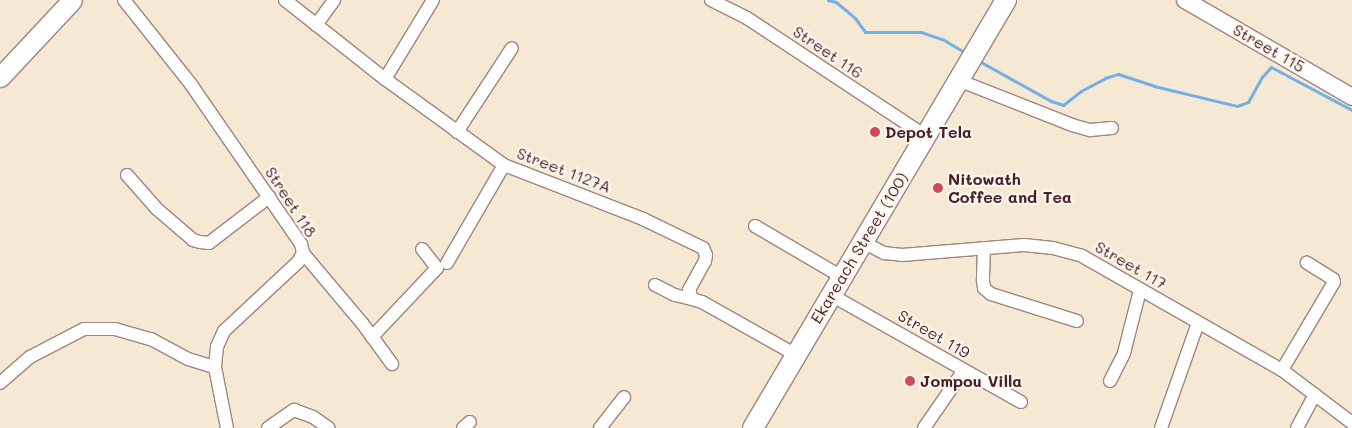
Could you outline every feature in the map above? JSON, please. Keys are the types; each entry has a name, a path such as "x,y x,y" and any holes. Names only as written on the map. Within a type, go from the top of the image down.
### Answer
{"main road":[{"path":"0,77 72,0"},
{"name":"Ekareach Street (100)","path":"753,428 1006,0"}],"street":[{"name":"Street 118","path":"124,0 190,83 301,244 303,254 298,262 224,331 217,347 215,367 227,428"},
{"name":"Street 1127A","path":"284,0 385,79 504,165 644,219 703,248 706,255 705,261 688,290 692,299"},
{"path":"316,25 334,0"},
{"path":"385,79 433,0"},
{"name":"Street 116","path":"711,0 747,18 925,136"},
{"name":"Street 115","path":"1185,0 1352,96"},
{"path":"457,132 512,48"},
{"path":"962,74 1072,125 1090,130 1112,128"},
{"path":"447,263 504,165"},
{"path":"127,175 157,210 193,240 200,242 209,243 269,197"},
{"path":"755,226 842,277"},
{"name":"Street 117","path":"863,242 884,253 902,255 1024,245 1053,248 1082,256 1282,370 1352,423"},
{"path":"984,248 983,282 984,288 991,294 1077,321"},
{"path":"372,337 438,268 422,249"},
{"path":"303,254 392,364"},
{"path":"1282,370 1334,282 1333,279 1307,264"},
{"path":"655,285 675,295 702,302 796,355"},
{"path":"1110,381 1124,353 1140,290"},
{"name":"Street 119","path":"832,295 1021,402"},
{"path":"1161,428 1198,323"},
{"path":"0,383 30,357 84,329 115,329 151,339 188,359 215,367"},
{"path":"924,428 964,370"},
{"path":"1297,428 1315,394"},
{"path":"600,428 624,397"},
{"path":"268,428 294,410 313,417 329,428"}],"waterway":[{"path":"828,0 836,2 855,18 865,32 921,32 944,40 967,54"},
{"path":"979,61 1051,101 1063,105 1081,91 1105,78 1118,74 1154,86 1237,106 1248,102 1262,77 1271,67 1352,110"}],"place":[{"name":"Depot Tela","path":"875,132"},
{"name":"Nitowath Coffee and Tea","path":"938,188"},
{"name":"Jompou Villa","path":"910,381"}]}
